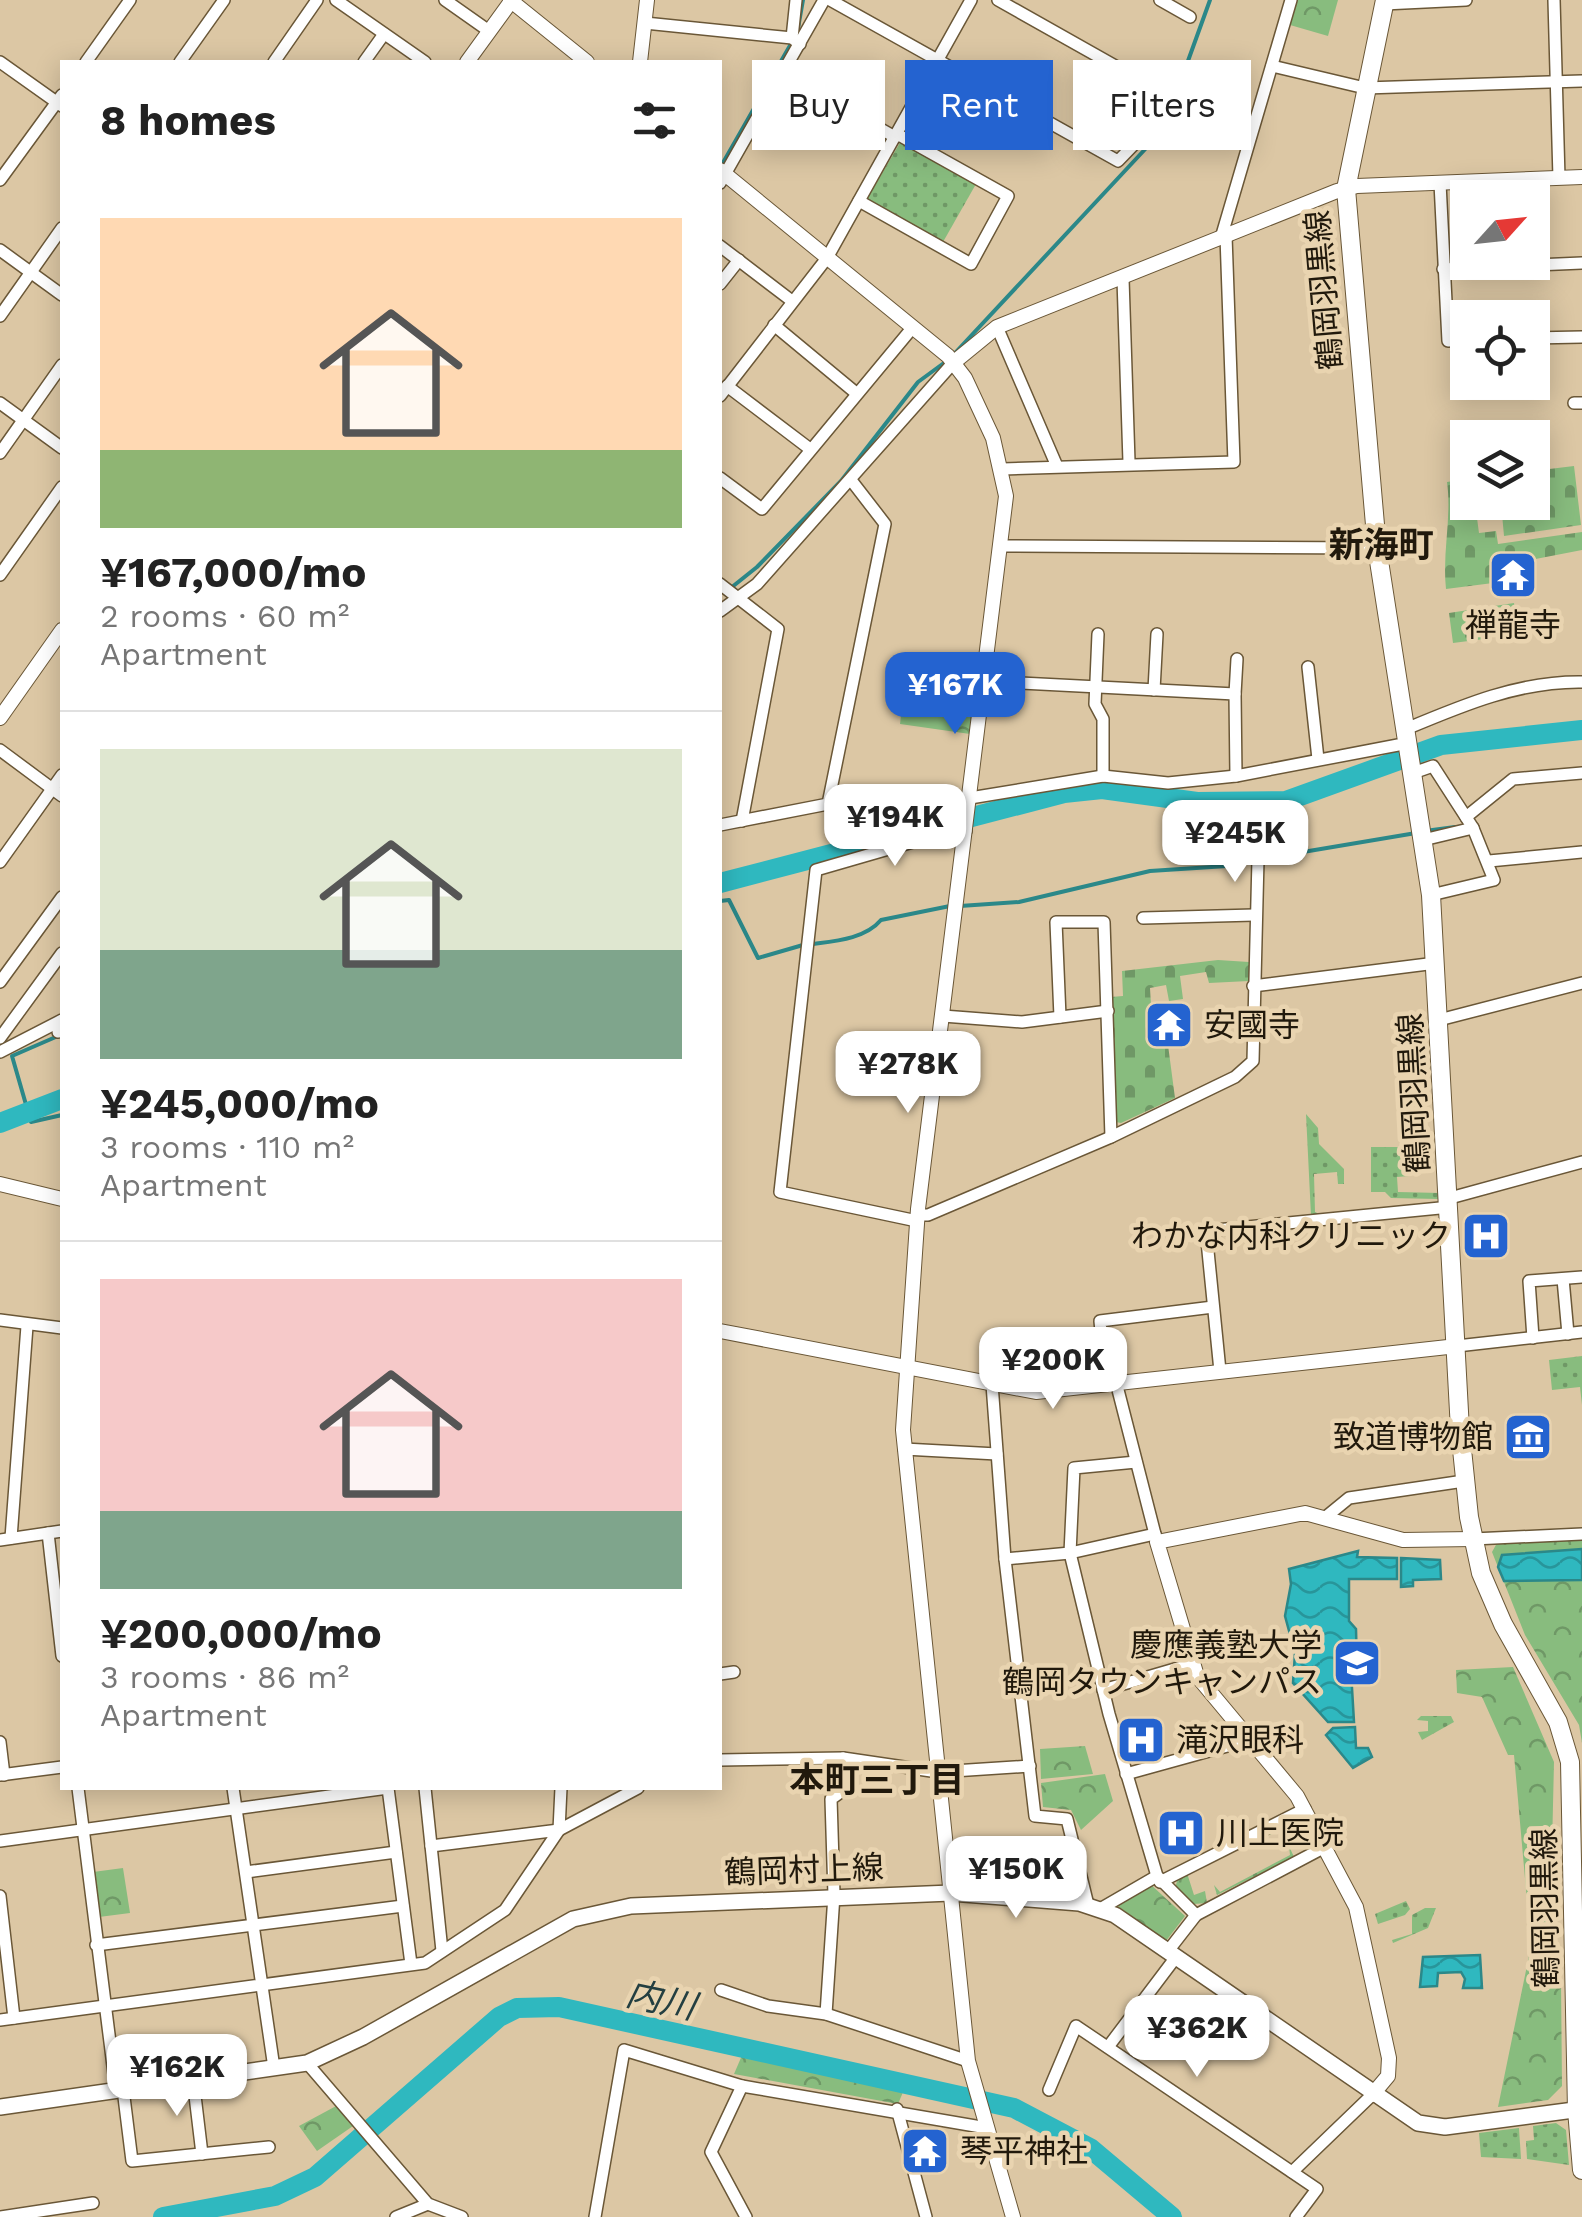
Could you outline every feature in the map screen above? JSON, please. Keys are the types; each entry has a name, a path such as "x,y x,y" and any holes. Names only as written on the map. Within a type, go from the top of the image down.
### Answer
{"main road":[{"name":"鶴岡羽黒線","path":"1385,2 1346,188 1377,548 1402,737 1414,778 1431,896 1464,1481 1473,1539 1495,1608 1558,1722 1570,1762 1582,2170"},
{"name":"鶴岡村上線","path":"0,2107 307,2063 587,1914 610,1908 834,1894 951,1893 1094,1907 1172,1954 1408,2120 1432,2126 1579,2110"}],"street":[{"path":"87,60 130,0"},
{"path":"181,60 224,0"},
{"path":"275,60 318,0"},
{"path":"336,0 422,60"},
{"path":"445,0 489,31"},
{"path":"468,60 511,0 576,59"},
{"path":"640,60 648,0"},
{"path":"796,0 796,41"},
{"path":"788,60 796,41 827,0 938,60 971,0"},
{"path":"998,0 1165,94 1150,128 1118,161 1053,125"},
{"path":"1160,0 1190,17"},
{"path":"1003,468 1234,462 1223,237 1291,0"},
{"path":"1385,2 1466,0"},
{"path":"1554,0 1559,178"},
{"path":"645,23 796,41"},
{"path":"365,60 384,34"},
{"path":"0,62 60,100"},
{"path":"1272,66 1365,88 1582,82"},
{"path":"0,180 60,102"},
{"path":"810,449 724,391 828,258 905,119"},
{"path":"752,125 722,176 914,326 953,363 974,396 1003,468 1006,496 917,1218 904,1449 968,2061 1013,2217"},
{"path":"859,201 971,264 1008,196 885,129"},
{"path":"722,609 735,596 757,584 953,363 997,327 1346,188 1582,177"},
{"path":"1440,183 1450,340"},
{"path":"0,316 60,231"},
{"path":"722,247 792,302"},
{"path":"0,250 60,294"},
{"path":"722,281 739,260"},
{"path":"1443,268 1582,263"},
{"path":"1123,279 1129,462"},
{"path":"774,325 856,392"},
{"path":"722,479 762,509 914,326"},
{"path":"997,327 1056,464"},
{"path":"1550,338 1582,337"},
{"path":"0,453 60,368"},
{"path":"0,403 60,447"},
{"path":"722,825 828,804 886,524 851,480"},
{"path":"0,574 60,490"},
{"path":"1000,546 1377,548"},
{"path":"722,586 778,629 742,820"},
{"path":"0,718 60,633"},
{"path":"1098,634 1095,704 1104,719 1103,776"},
{"path":"1154,690 1156,634"},
{"path":"1236,776 1237,660"},
{"path":"1308,667 1318,760"},
{"path":"984,681 1235,694"},
{"path":"970,798 1103,776 1168,783 1236,776 1318,760 1402,737 1494,696 1540,684 1582,682"},
{"path":"0,750 57,792 0,862"},
{"path":"1414,778 1432,766 1470,822 1494,880 1431,896"},
{"path":"1423,840 1470,822 1513,779 1582,773"},
{"path":"966,831 944,833 816,870 780,1192 917,1218 1111,1137 1234,1077 1253,1061 1258,859"},
{"path":"1488,861 1582,852"},
{"path":"0,982 60,900"},
{"path":"1143,918 1254,915"},
{"path":"1060,1018 1056,922 1104,922 1111,1137"},
{"path":"1,1048 60,955"},
{"path":"1252,986 1436,964"},
{"path":"1439,1020 1582,983"},
{"path":"943,1016 1022,1022 1108,1012"},
{"path":"1,1048 60,1027"},
{"path":"1220,1371 1206,1231 1450,1203 1582,1162"},
{"path":"0,1184 60,1199"},
{"path":"1533,1338 1529,1282 1582,1277"},
{"path":"722,1331 1036,1392 1575,1333 1563,1278"},
{"path":"1213,1308 1100,1320 1111,1383 1192,1664 1210,1696 1305,1808 1356,1906 1389,2058 1388,2076 1292,2172"},
{"path":"0,1320 60,1328"},
{"path":"27,1326 6,1539 60,1531"},
{"path":"992,1384 1005,1559 1035,1816 1067,1819 1094,1907 1305,1808"},
{"path":"904,1449 997,1454"},
{"path":"1136,1462 1074,1468 1070,1553 1103,1690 1158,1879 1196,1915"},
{"path":"1327,1516 1349,1498 1464,1481"},
{"path":"1005,1559 1070,1553 1299,1514 1327,1516 1403,1540 1582,1534"},
{"path":"48,1533 60,1638"},
{"path":"1103,1690 1192,1664"},
{"path":"722,1674 734,1672"},
{"path":"1126,1774 1249,1740"},
{"path":"0,1742 2,1775 60,1767"},
{"path":"826,2014 834,1894 831,1799 838,1794 844,1758"},
{"path":"722,1760 844,1758 938,1772 1030,1766"},
{"path":"78,1790 96,1945 132,2161 269,2147"},
{"path":"234,1790 274,2068"},
{"path":"0,1840 374,1790"},
{"path":"388,1790 411,1964"},
{"path":"425,1790 442,1951"},
{"path":"0,2020 411,1964 442,1951 504,1910 559,1830 561,1790"},
{"path":"431,1846 559,1830 634,1790"},
{"path":"1108,2048 1196,1915 1325,1847"},
{"path":"246,1872 396,1852"},
{"path":"0,1896 14,2018"},
{"path":"96,1945 403,1906"},
{"path":"722,1990 768,2006 826,2014 968,2061"},
{"path":"1049,2090 1076,2026 1316,2189 1296,2217"},
{"path":"594,2217 624,2050 742,2086 897,2109 987,2128"},
{"path":"307,2063 378,2151 428,2204 462,2217"},
{"path":"193,2079 202,2154"},
{"path":"742,2086 711,2152 746,2217"},
{"path":"897,2109 926,2217"},
{"path":"0,2217 93,2203"},
{"path":"396,2217 428,2204"}],"green space":[{"path":"1296,0 1338,0 1328,36 1290,25"},
{"path":"901,141 905,150 917,150 976,184 943,242 867,199"},
{"path":"1574,466 1581,525 1504,536 1503,520 1550,520 1550,469"},
{"path":"1450,482 1450,520 1477,520 1479,533 1496,531 1498,544 1582,532 1582,550 1510,564 1493,583 1446,589"},
{"path":"1514,603 1516,618 1482,623 1484,639 1453,643 1449,613"},
{"path":"905,681 974,691 970,734 900,724"},
{"name":"安國寺","path":"1218,960 1249,962 1249,981 1209,983 1206,972 1180,976 1183,999 1169,1001 1166,985 1150,988 1153,1039 1159,1039 1161,1046 1168,1045 1175,1098 1116,1122 1111,997 1123,996 1122,971"},
{"path":"1306,1114 1318,1128 1319,1144 1344,1169 1344,1184 1338,1184 1337,1172 1314,1174 1315,1212 1322,1215 1311,1216"},
{"path":"1371,1147 1409,1147 1409,1176 1397,1177 1398,1192 1441,1193 1438,1199 1391,1198 1385,1192 1371,1192"},
{"path":"1582,1356 1582,1405 1580,1387 1552,1390 1549,1360"},
{"path":"1582,1538 1582,1743 1579,1725 1525,1635 1492,1552 1497,1543"},
{"path":"1513,1667 1554,1762 1549,1979 1561,1981 1562,2086 1548,2100 1498,2107 1531,1946 1514,1755 1508,1755 1482,1697 1457,1693 1456,1670"},
{"path":"1421,1716 1451,1716 1454,1722 1422,1740 1418,1732 1428,1731 1428,1721 1417,1720"},
{"path":"1085,1746 1093,1774 1041,1779 1040,1749"},
{"path":"1105,1774 1113,1801 1081,1830 1071,1810 1043,1807 1041,1783"},
{"path":"1295,1820 1303,1821 1315,1842 1310,1849 1303,1848 1291,1825 1187,1873"},
{"path":"1289,1846 1294,1857 1217,1895 1214,1885 1220,1892 1290,1855"},
{"path":"123,1868 130,1913 99,1917 93,1872"},
{"path":"1187,1873 1194,1895 1205,1891 1207,1903 1194,1904 1175,1888 1178,1878"},
{"path":"1149,1883 1185,1916 1166,1941 1115,1904"},
{"path":"1406,1901 1410,1909 1405,1915 1378,1924 1375,1914"},
{"path":"1425,1908 1436,1908 1428,1928 1393,1943 1392,1940 1412,1934 1412,1915"},
{"path":"743,2053 906,2085 898,2104 734,2074"},
{"path":"338,2105 353,2126 317,2151 299,2126"},
{"path":"1556,2123 1566,2130 1569,2165 1527,2159 1526,2141 1534,2140 1533,2126"},
{"path":"1519,2128 1521,2159 1481,2157 1479,2133"}],"water":[{"path":"1582,1549 1582,1580 1504,1581 1498,1567 1502,1555"},
{"path":"1358,1551 1357,1557 1397,1558 1397,1579 1349,1579 1349,1621 1356,1629 1357,1670 1351,1671 1354,1722 1328,1722 1293,1683 1295,1653 1285,1616 1291,1584 1289,1569"},
{"path":"1401,1558 1440,1560 1441,1579 1413,1580 1413,1586 1401,1587"},
{"path":"1355,1727 1356,1748 1368,1748 1372,1757 1353,1768 1326,1735 1333,1728"},
{"path":"1480,1955 1482,1988 1463,1988 1465,1979 1461,1972 1438,1973 1437,1986 1420,1987 1423,1957"}],"waterway":[{"path":"797,34 803,0"},
{"path":"955,353 1163,130 1210,0"},
{"path":"722,164 792,42"},
{"path":"732,587 757,567 841,481 918,382 948,360"},
{"path":"722,882 1064,793 1102,789 1197,802 1286,801 1441,745 1582,730"},
{"path":"1425,831 1455,827"},
{"path":"960,906 1019,902 1150,871 1227,866 1258,851 1297,853 1416,833"},
{"path":"722,901 729,900 758,958 803,945"},
{"path":"812,944 858,935 881,920 950,906"},
{"path":"58,1036 12,1056 31,1122 60,1115"},
{"path":"0,1123 60,1100"},
{"name":"内川","path":"163,2217 275,2196 315,2177 499,2017 517,2008 559,2007 1014,2108 1090,2148 1172,2217"}],"place":[{"name":"禅龍寺","path":"1513,575"},
{"name":"安國寺","path":"1169,1025"},
{"name":"わかな内科クリニック","path":"1486,1236"},
{"name":"致道博物館","path":"1528,1437"},
{"name":"慶應義塾大学 鶴岡タウンキャンパス","path":"1357,1663"},
{"name":"滝沢眼科","path":"1141,1740"},
{"name":"川上医院","path":"1181,1833"},
{"name":"琴平神社","path":"925,2151"}],"district":[{"name":"新海町","path":"1381,545"},
{"name":"本町三丁目","path":"877,1780"}]}
